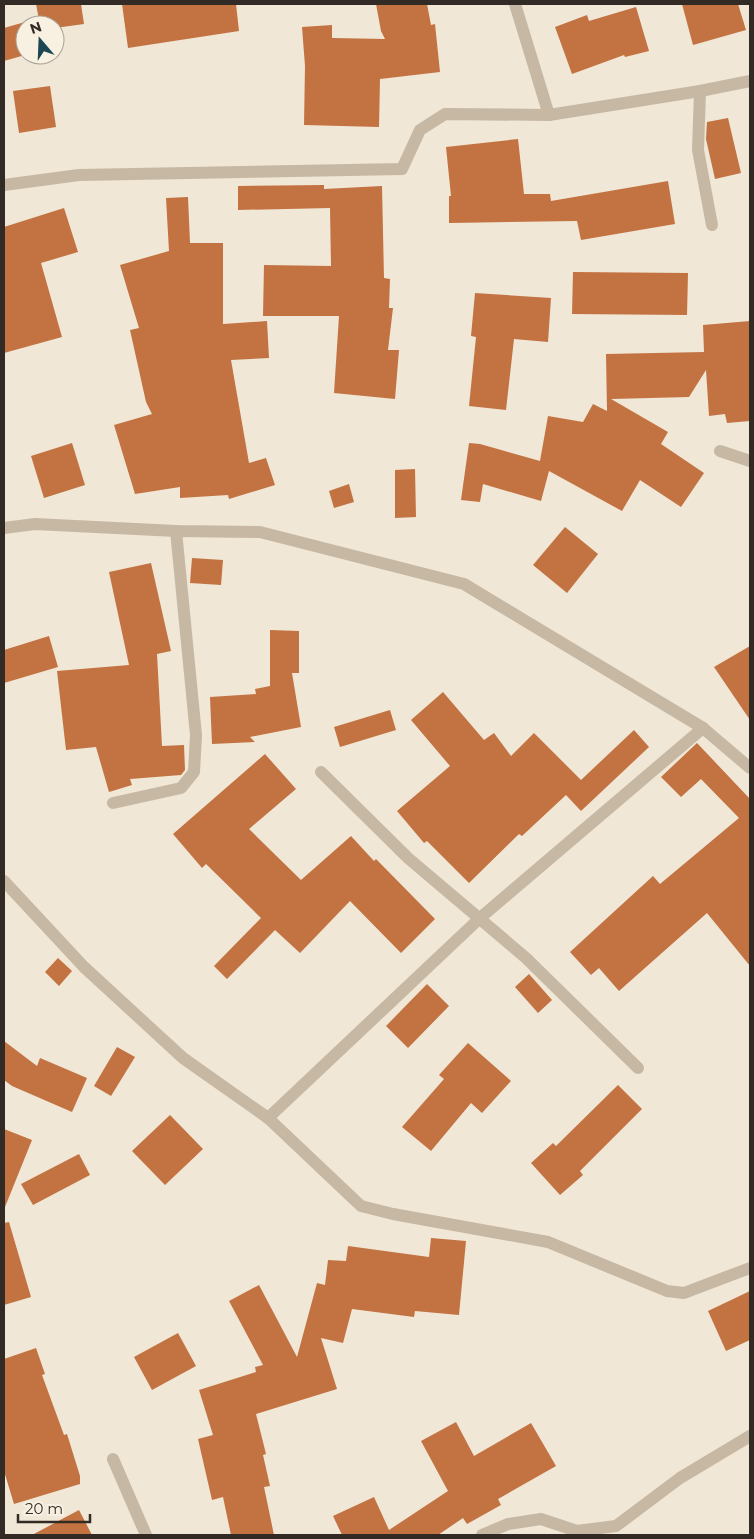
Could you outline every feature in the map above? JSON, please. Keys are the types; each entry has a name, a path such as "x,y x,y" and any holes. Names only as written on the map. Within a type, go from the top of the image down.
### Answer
{"street":[{"path":"515,4 549,115"},
{"path":"4,185 79,175 402,169 420,130 445,114 549,115 700,91 750,81"},
{"path":"700,91 698,150 712,225"},
{"path":"720,451 750,461"},
{"path":"4,528 35,524 176,531 260,532 464,584 703,728 750,768"},
{"path":"114,803 181,788 194,772 196,735 176,531"},
{"path":"268,1118 480,918 703,728"},
{"path":"321,772 408,858 526,958 638,1068"},
{"path":"4,881 84,967 183,1058 268,1118 360,1206 393,1214 548,1242 667,1291 684,1293 750,1268"},
{"path":"482,1535 508,1524 541,1519 577,1531 616,1526 680,1478 750,1436"},
{"path":"113,1459 146,1535"}],"building":[{"path":"36,4 81,4 84,24 65,27 65,15 38,15"},
{"path":"122,4 236,4 239,31 128,48"},
{"path":"376,4 427,4 431,25 435,24 440,72 380,79 379,127 304,125 305,66 302,27 332,25 332,38 385,39 381,31"},
{"path":"682,4 738,4 746,30 693,45"},
{"path":"636,7 649,51 625,57 624,55 572,74 555,27 587,15 589,21"},
{"path":"15,25 15,58 4,61 4,28"},
{"path":"50,86 56,127 19,133 13,91"},
{"path":"728,118 741,173 715,179 706,139 707,122"},
{"path":"518,139 524,194 550,194 551,201 668,181 675,224 581,240 577,221 449,223 449,196 451,196 446,147"},
{"path":"324,185 324,189 382,186 384,278 390,279 389,308 393,308 388,350 399,350 395,399 334,393 339,316 263,316 264,265 331,266 330,208 238,210 238,186"},
{"path":"188,197 190,243 223,243 223,324 267,321 269,358 231,360 249,463 266,458 275,485 229,499 228,495 180,498 180,487 135,494 114,425 152,414 146,402 130,330 139,328 120,265 169,251 166,198"},
{"path":"64,208 78,252 41,263 62,337 4,353 4,227"},
{"path":"573,272 688,273 687,315 572,314"},
{"path":"475,293 551,298 548,342 514,339 506,410 469,406 476,337 471,336"},
{"path":"750,321 750,421 727,423 725,414 709,416 706,370 689,397 611,399 668,432 661,444 704,473 681,507 640,480 622,511 549,471 541,501 483,484 480,502 461,500 469,443 480,444 540,461 548,416 583,422 593,404 607,411 606,354 704,352 703,325"},
{"path":"72,443 85,485 44,498 31,456"},
{"path":"415,469 416,517 395,518 395,470"},
{"path":"349,484 354,502 334,508 329,491"},
{"path":"565,527 598,554 567,593 533,565"},
{"path":"192,558 223,560 221,585 190,583"},
{"path":"151,563 171,651 157,654 162,746 184,745 185,770 181,775 130,779 132,785 109,792 96,747 66,750 57,671 129,665 109,572"},
{"path":"270,630 299,631 299,673 292,673 301,727 250,737 255,742 212,744 210,697 256,694 255,689 270,686"},
{"path":"49,636 58,667 4,683 4,650"},
{"path":"750,646 750,720 714,667"},
{"path":"443,692 484,740 494,733 511,756 534,733 581,780 634,730 649,747 581,811 566,795 522,836 519,834 469,883 427,841 424,843 397,811 450,766 411,720"},
{"path":"390,710 396,730 340,747 334,727"},
{"path":"697,743 750,799 750,966 707,913 619,991 599,968 591,975 570,952 653,876 660,884 739,818 701,779 681,797 661,777"},
{"path":"265,754 296,789 249,829 301,880 351,836 374,861 376,859 435,919 401,953 350,901 300,953 275,930 227,979 214,966 261,918 206,864 202,868 173,834"},
{"path":"58,958 72,971 59,986 45,972"},
{"path":"529,974 552,1000 538,1013 515,987"},
{"path":"427,984 449,1006 408,1048 386,1026"},
{"path":"4,1041 37,1066 40,1058 87,1078 72,1112 12,1086 4,1080"},
{"path":"468,1043 511,1081 482,1113 471,1103 431,1151 402,1127 444,1079 439,1075"},
{"path":"117,1047 135,1057 111,1096 94,1086"},
{"path":"618,1085 642,1109 580,1171 583,1175 560,1195 531,1163 553,1143 556,1146"},
{"path":"170,1115 203,1149 165,1185 132,1151"},
{"path":"4,1129 32,1140 5,1207 4,1207"},
{"path":"79,1154 90,1175 33,1205 21,1184"},
{"path":"9,1222 31,1297 4,1305 4,1223"},
{"path":"431,1238 466,1241 459,1315 415,1311 414,1317 352,1309 343,1343 321,1338 337,1389 256,1414 266,1454 263,1455 270,1486 264,1487 274,1535 231,1535 223,1497 212,1500 198,1439 213,1435 199,1390 256,1372 255,1367 263,1365 229,1301 259,1285 297,1357 317,1283 325,1285 328,1260 346,1261 348,1246 429,1257"},
{"path":"750,1291 750,1340 726,1351 708,1311"},
{"path":"178,1333 196,1366 152,1390 134,1357"},
{"path":"36,1348 45,1374 42,1375 64,1435 67,1434 80,1476 80,1484 14,1504 4,1471 4,1359"},
{"path":"456,1422 474,1456 531,1423 556,1466 498,1499 501,1505 467,1524 463,1518 438,1535 342,1535 333,1516 374,1497 389,1530 448,1491 421,1441"},
{"path":"79,1510 92,1535 32,1535"}]}
